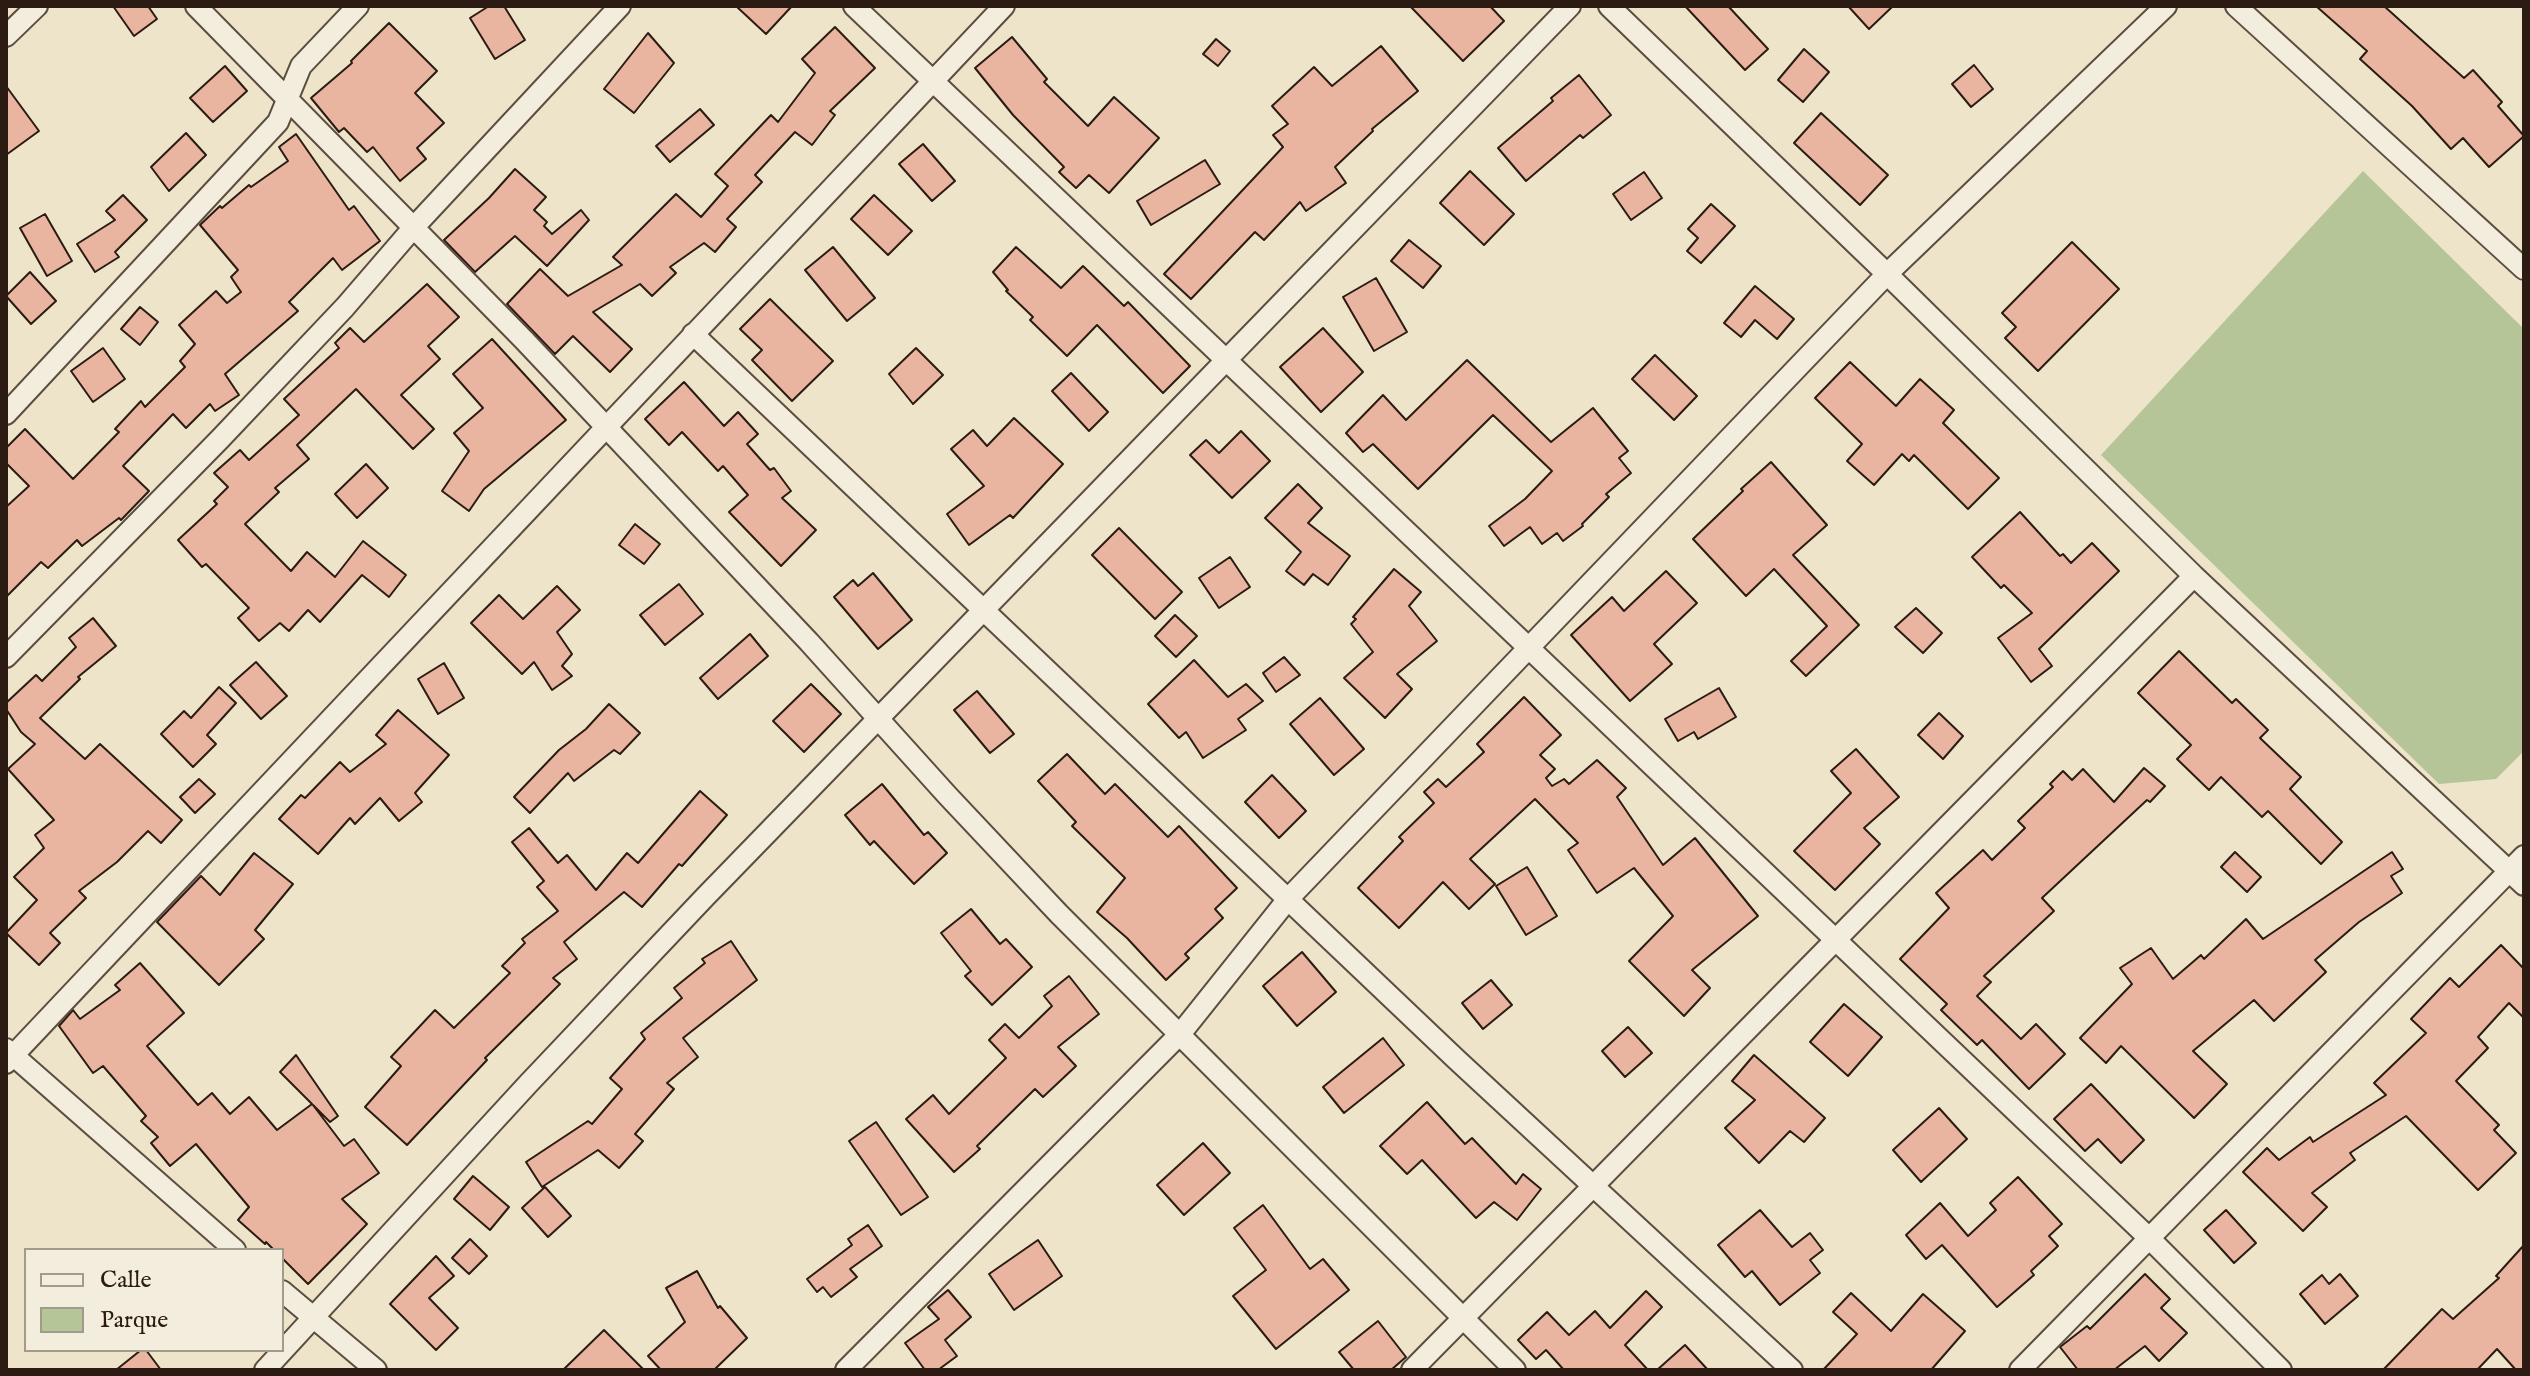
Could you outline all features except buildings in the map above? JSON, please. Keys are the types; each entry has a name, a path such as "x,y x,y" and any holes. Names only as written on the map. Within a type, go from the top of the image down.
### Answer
{"street":[{"path":"6,36 37,6"},
{"path":"196,6 607,428 1059,914 1515,1370"},
{"path":"6,414 278,122 301,66 358,6"},
{"path":"6,657 345,307 414,227 620,6"},
{"path":"854,6 2149,1238 2281,1370"},
{"path":"233,1248 8,1056 1004,6"},
{"path":"284,1349 528,1084 877,718 1570,6"},
{"path":"1609,6 2194,576 2519,871 2020,1370"},
{"path":"846,1370 1181,1033 1288,899 1887,274 2166,6"},
{"path":"2236,6 2524,269"},
{"path":"693,334 1288,899 1792,1370"},
{"path":"1412,1370 2194,576"},
{"path":"284,1293 376,1370"},
{"path":"265,1370 282,1352"}],"green space":[{"path":"2363,171 2524,329 2524,751 2496,779 2439,784 2101,455"}]}
